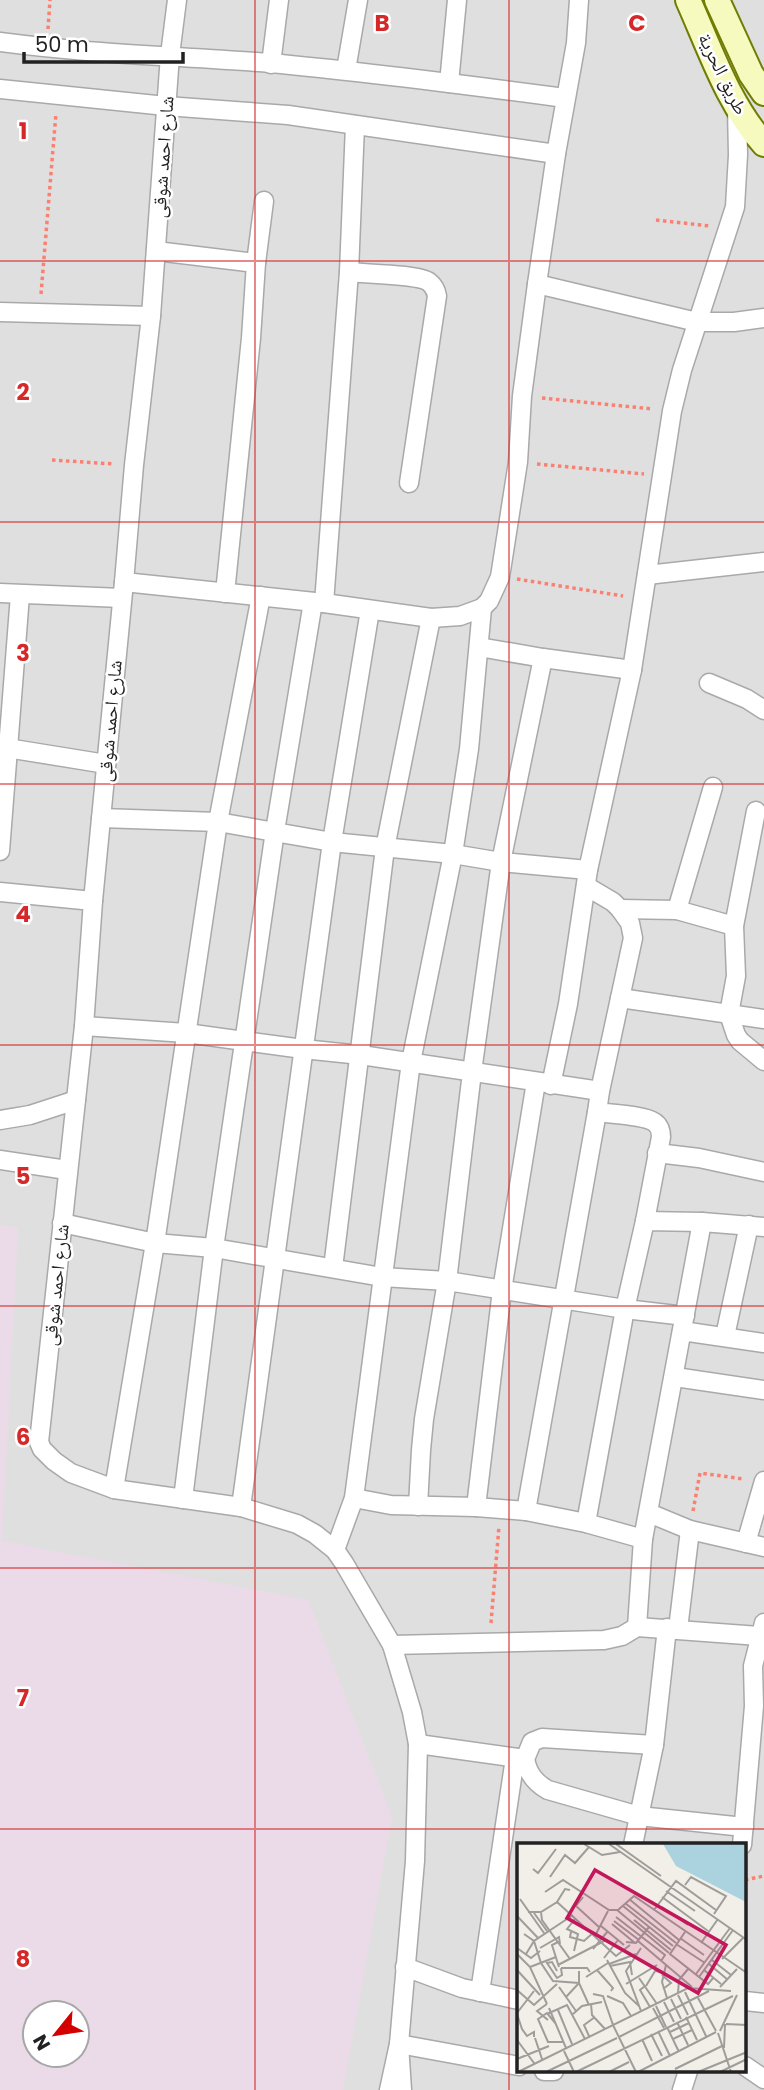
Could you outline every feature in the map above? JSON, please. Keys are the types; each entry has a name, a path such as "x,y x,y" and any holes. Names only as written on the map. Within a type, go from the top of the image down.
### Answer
{"main road":[{"name":"طريق الحرية","path":"688,0 737,107 764,144"},
{"name":"طريق الحرية","path":"717,0 751,75 764,93"}],"street":[{"name":"شارع احمد شوقى","path":"114,1489 71,1473 54,1461 39,1442 84,1026 93,901 134,465 151,316 170,55 177,0"},
{"path":"271,64 279,0"},
{"path":"346,71 358,0"},
{"path":"449,83 457,0"},
{"path":"0,593 20,595 123,590 225,593 431,618 460,616 482,608 489,601 500,577 518,462 522,396 556,154 576,43 579,0"},
{"path":"0,42 346,71 565,98"},
{"path":"0,89 288,115 556,154"},
{"path":"477,1507 502,1290 543,1083 568,1004 587,878 632,670 672,411 682,370 735,207 738,173 737,107"},
{"path":"183,1499 214,1248 275,831 319,603 349,272 355,125"},
{"path":"225,593 264,201"},
{"path":"156,251 256,262"},
{"path":"349,272 422,278 436,290 409,483"},
{"path":"537,284 697,322 734,322 764,318"},
{"path":"0,312 151,316"},
{"path":"647,575 763,568"},
{"path":"0,851 20,595"},
{"path":"261,596 218,822 155,1242 114,1489 241,1507 296,1524 315,1534 335,1550 392,1645 418,1744 415,1861 399,2043 389,2090"},
{"path":"335,1550 354,1498 411,1062 453,854 469,749 482,608"},
{"path":"241,1507 332,842 370,610"},
{"path":"333,1268 385,848 431,618"},
{"path":"479,647 632,670"},
{"path":"418,1506 423,1429 447,1281 501,862 542,658"},
{"path":"709,683 747,699 764,710"},
{"path":"7,748 106,764"},
{"path":"677,910 713,787"},
{"path":"756,811 734,926 736,976 729,1014 740,1041 764,1061"},
{"path":"101,818 218,822 332,842 453,854 587,878 620,909 629,923 633,938 600,1091 526,1511"},
{"path":"0,892 93,901"},
{"path":"620,909 677,910 734,926"},
{"path":"620,998 764,1019"},
{"path":"84,1026 186,1033 361,1055 600,1091"},
{"path":"0,1120 30,1115 76,1100"},
{"path":"586,1523 625,1309 661,1134 655,1122 648,1119 597,1112"},
{"path":"657,1153 699,1158 764,1172"},
{"path":"0,1160 67,1170"},
{"path":"645,1221 757,1226 725,1336"},
{"path":"637,1628 643,1539 702,1222"},
{"path":"62,1223 155,1242 214,1248 382,1277 447,1281 625,1309 725,1336 764,1343"},
{"path":"675,1377 764,1390"},
{"path":"649,1513 690,1530 755,1545 764,1481"},
{"path":"354,1498 391,1505 526,1511 586,1523 643,1539"},
{"path":"633,1843 654,1745 690,1530"},
{"path":"392,1645 604,1640 622,1636 637,1628 762,1629 743,1836 639,1816 548,1790 530,1775 520,1758"},
{"path":"480,1992 520,1758 532,1742 542,1738 654,1745"},
{"path":"418,1744 520,1758"},
{"path":"405,1967 462,1988 517,2000"},
{"path":"746,2001 764,2003"},
{"path":"399,2043 517,2066"},
{"path":"399,2043 402,2090"},
{"path":"746,2067 764,2079"},
{"path":"682,2090 688,2072"}],"path":[{"path":"48,48 50,0"},
{"path":"39,313 58,94"},
{"path":"656,220 729,229"},
{"path":"522,396 672,411"},
{"path":"52,460 134,465"},
{"path":"518,462 662,475"},
{"path":"500,577 643,599"},
{"path":"690,1530 700,1473 764,1481"},
{"path":"490,1642 501,1509"},
{"path":"746,1880 764,1875"}],"shaded area":[{"path":"0,0 764,0 764,2090 0,2090"},
{"path":"0,1225 18,1228 2,1541 308,1600 392,1817 343,2090 0,2090"}]}
